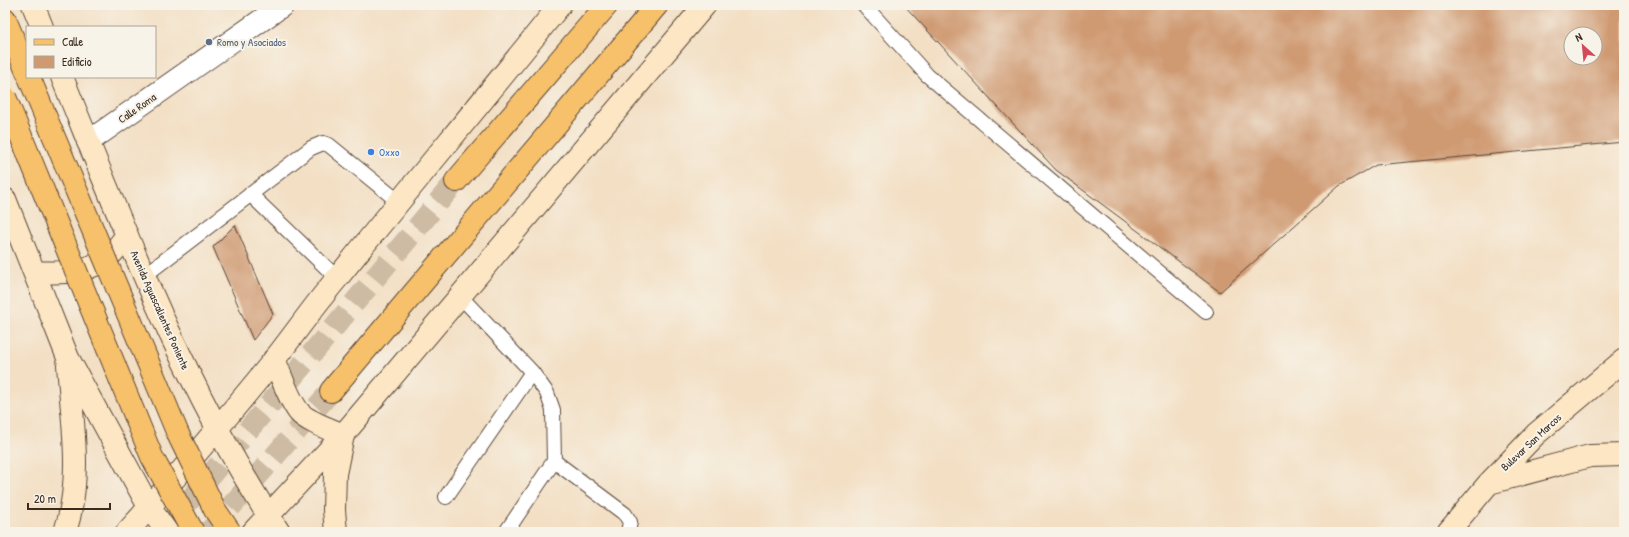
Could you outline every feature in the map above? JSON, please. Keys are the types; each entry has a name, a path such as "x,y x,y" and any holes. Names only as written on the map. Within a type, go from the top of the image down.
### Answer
{"main road":[{"path":"456,181 606,5"},
{"path":"331,391 657,5"},
{"path":"5,19 26,70"},
{"path":"29,78 178,434 215,510 230,532"},
{"path":"5,97 152,457 193,532"}],"street":[{"path":"33,5 42,26"},
{"name":"Calle Roma","path":"88,142 283,5"},
{"path":"127,532 217,430 337,278 480,105 560,5"},
{"path":"253,532 273,524 343,435 705,5"},
{"name":"Avenida Aguascalientes Poniente","path":"62,78 144,276 217,430 273,524"},
{"path":"5,199 68,358 150,507 167,532"},
{"path":"34,272 71,273 93,267 112,254 127,235"},
{"path":"65,532 70,517 76,481 68,358"},
{"path":"274,359 287,389 300,413 316,423 343,435"},
{"name":"Bulevar San Marcos","path":"1448,532 1488,483 1536,434 1624,360"},
{"path":"336,532 334,510 335,474 343,435"},
{"path":"1488,483 1590,456 1624,455"}],"lane":[{"path":"864,5 927,75 1206,312"},
{"path":"144,276 311,148 323,143 329,145 399,202"},
{"path":"250,194 337,278"},
{"path":"460,296 532,372 547,393 553,410 554,461 506,532"},
{"path":"446,497 532,372"},
{"path":"554,461 624,514 630,522 628,532"}],"building":[{"path":"904,5 1624,5 1624,142 1376,165 1339,186 1220,292 1056,170"},
{"path":"235,225 273,314 253,340 213,247"}],"tunnel":[{"path":"163,532 456,181"},
{"path":"209,532 331,391"}],"place":[{"name":"Romo y Asociados","path":"209,42"},
{"name":"Oxxo","path":"371,152"}]}
